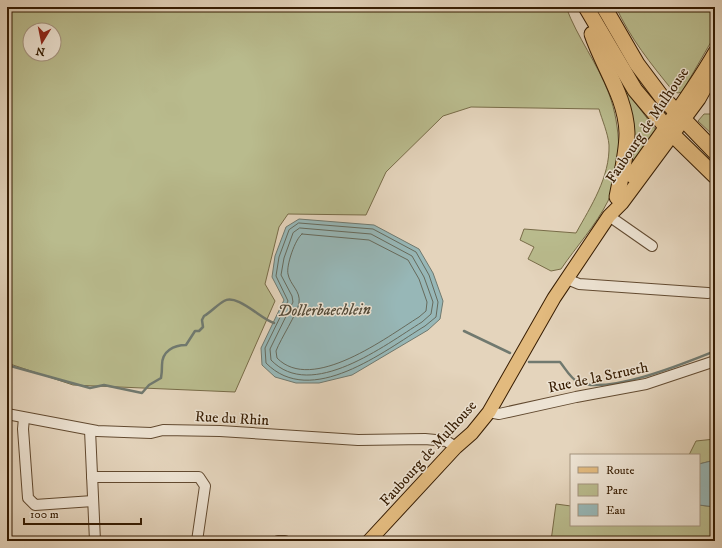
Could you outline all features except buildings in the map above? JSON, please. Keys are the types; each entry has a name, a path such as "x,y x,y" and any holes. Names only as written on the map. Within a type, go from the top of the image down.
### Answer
{"highway":[{"path":"582,7 594,42 620,98 626,123 626,149 618,197"},
{"path":"586,7 635,90 668,130 715,176"},
{"path":"604,7 637,64 661,96 715,152"}],"main road":[{"name":"Faubourg de Mulhouse","path":"679,116 690,93 715,52"},
{"name":"Faubourg de Mulhouse","path":"369,541 456,447 472,432 488,412 554,298 609,216 618,197 679,116 699,99 715,70"},
{"name":"Faubourg de Mulhouse","path":"609,216 622,203 668,130"}],"street":[{"path":"609,216 652,246"},
{"path":"567,279 579,284 708,293"},
{"name":"Rue de la Strueth","path":"488,412 499,414 646,384 712,362"},
{"name":"Rue du Rhin","path":"7,414 90,430 151,433 163,430 220,430 358,440 425,439 446,441 456,447"},
{"path":"24,418 23,429 28,498 35,505 93,501"},
{"path":"90,430 95,541"},
{"path":"92,478 199,477 205,486 197,541"},
{"path":"278,541 285,541"}],"green space":[{"path":"7,7 566,7 609,94 616,120 619,148 616,176 608,201 592,227 561,269 551,271 528,259 534,247 520,240 524,229 576,233 598,191 606,168 609,145 599,109 471,107 443,116 386,172 366,215 288,214 279,227 265,284 275,301 235,392 73,385 7,363"},
{"path":"616,7 715,7 715,35 682,92 678,93 673,91 657,71 634,40"},
{"path":"618,80 656,130 628,170"},
{"path":"704,114 715,114 715,137 698,121"},
{"path":"715,439 715,460 700,464 700,454 690,454 696,441"},
{"path":"556,504 570,506 570,526 700,526 700,505 715,507 715,541 551,541"}],"water":[{"path":"299,219 374,225 419,249 433,273 443,301 440,319 428,330 352,375 319,383 296,383 275,377 262,365 261,348 284,300 272,277 275,256 286,227"},
{"path":"715,460 715,507 700,505 700,464"}],"waterway":[{"name":"Dollerbaechlein","path":"7,365 90,388 104,385 142,393 149,385 161,378 163,360 166,353 177,346 186,345 195,331 199,331 203,327 202,320 204,316 224,301 236,301 274,323"},
{"name":"Dollerbaechlein","path":"464,331 510,353"},
{"name":"Dollerbaechlein","path":"529,362 560,362 575,381 591,385 608,384 627,381 666,370 715,351"}]}
